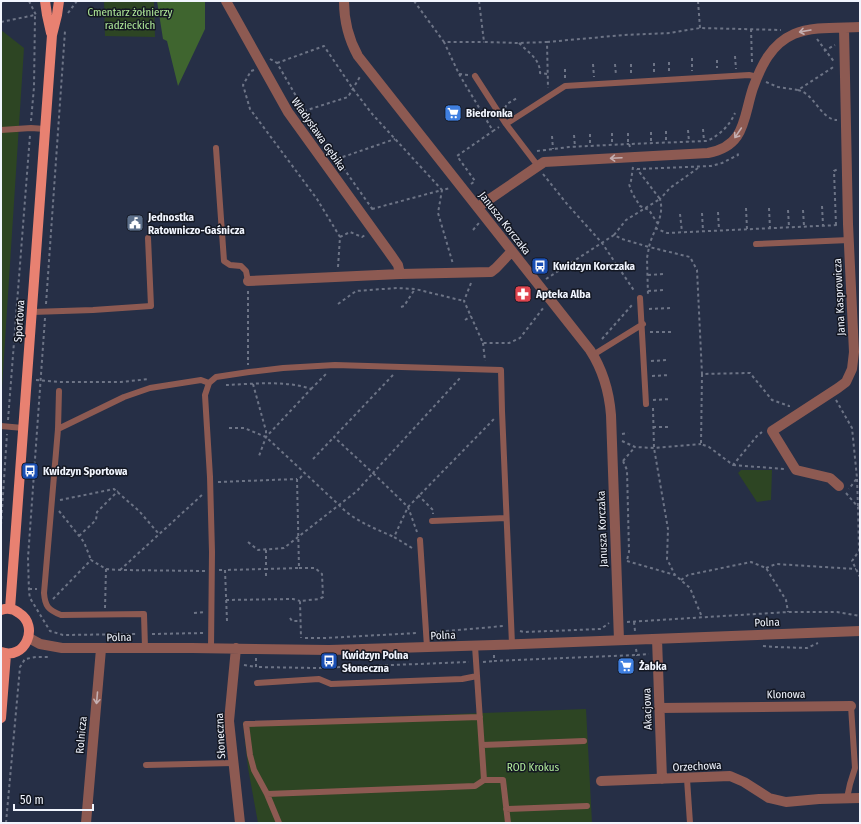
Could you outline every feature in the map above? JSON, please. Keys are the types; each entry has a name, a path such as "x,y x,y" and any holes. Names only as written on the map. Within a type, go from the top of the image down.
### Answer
{"main road":[{"name":"Sportowa","path":"45,1 52,35"},
{"name":"Sportowa","path":"5,610 27,381 52,35 59,1"},
{"path":"1,718 4,653 17,652 23,648 29,638 30,629 28,622 23,615 17,611 5,610"}],"street":[{"name":"Władysława Gębika","path":"226,1 288,112 398,266 400,274"},
{"name":"Janusza Korczaka","path":"344,1 346,26 349,38 358,56 550,299 597,353 610,403 619,640"},
{"path":"478,207 544,162 708,153 724,147 733,141 742,128 756,81 770,52 778,44 792,34 809,30 860,27"},
{"name":"Jana Kasprowicza","path":"796,470 772,431 846,382 854,362 840,63 844,28"},
{"path":"248,281 400,274 490,272 496,268 512,251"},
{"path":"796,470 830,478 843,489"},
{"name":"Polna","path":"29,638 40,644 101,654 145,648 329,650 475,646 860,631"},
{"name":"Akacjowa","path":"658,638 662,779"},
{"name":"Słoneczna","path":"236,648 229,721 240,823"},
{"name":"Rolnicza","path":"86,823 101,654"},
{"name":"Klonowa","path":"659,708 851,706"},
{"name":"Orzechowa","path":"601,781 687,779 730,776 744,782 769,798 786,802 860,798"}],"lane":[{"path":"508,122 565,86 749,75 756,81"},
{"path":"475,76 538,166"},
{"path":"1,130 31,128 45,129"},
{"path":"216,148 224,261 230,265 241,266 246,271 248,281"},
{"path":"32,312 151,306 148,238"},
{"path":"756,244 849,240"},
{"path":"637,298 643,324 646,404"},
{"path":"597,353 643,324"},
{"path":"211,648 213,486 205,395 209,383 216,377 249,372 283,368 335,365 501,370 512,644"},
{"path":"58,429 124,397 150,388 201,380 209,383"},
{"path":"59,391 58,429 44,593 46,606 61,615 144,614 145,648"},
{"path":"4,426 23,428"},
{"path":"432,521 506,518"},
{"path":"420,540 427,647"},
{"path":"475,646 484,780"},
{"path":"257,683 319,679 331,684 462,679 477,676"},
{"name":"Klonowa","path":"847,798 855,768 851,706"},
{"path":"279,823 267,794 254,770 250,755 246,724 480,716"},
{"path":"482,745 584,741"},
{"path":"146,765 233,763"},
{"path":"687,779 690,823"},
{"path":"267,794 475,786 484,780 503,780 508,823"},
{"path":"506,809 587,806"}],"path":[{"path":"1,525 4,426 34,87 35,15 29,1"},
{"path":"67,15 76,1"},
{"path":"414,1 444,42 459,74 493,131"},
{"path":"479,1 484,42"},
{"path":"698,1 700,28"},
{"path":"1,22 35,15"},
{"path":"65,26 28,558 30,598 50,631 63,635 211,633"},
{"path":"444,42 547,42 624,35 670,33 700,28 791,30 792,34"},
{"path":"798,90 840,63 825,51 814,34"},
{"path":"547,42 547,98"},
{"path":"825,51 839,42"},
{"path":"519,43 530,52 539,64 540,74 548,74"},
{"path":"277,63 324,46 353,89 373,115 442,190"},
{"path":"735,56 736,74"},
{"path":"268,57 277,63 304,111 375,213"},
{"path":"692,58 692,76"},
{"path":"272,60 251,71 243,85 250,109 317,199 340,237 338,268 329,278"},
{"path":"717,60 717,75"},
{"path":"669,62 670,77"},
{"path":"654,63 655,78"},
{"path":"593,64 594,80"},
{"path":"615,64 616,79"},
{"path":"631,64 632,79"},
{"path":"304,111 348,97 366,67"},
{"path":"459,74 475,76"},
{"path":"756,81 761,87 765,82 778,87 802,91 809,96 830,118 840,121"},
{"path":"472,177 457,156 508,122 505,106 517,98"},
{"path":"532,150 704,141 716,137 733,117 736,111"},
{"path":"703,129 704,141"},
{"path":"688,130 689,142"},
{"path":"666,131 666,143"},
{"path":"651,132 651,143"},
{"path":"612,133 612,145"},
{"path":"628,133 633,158"},
{"path":"590,134 590,146"},
{"path":"574,135 575,147"},
{"path":"552,136 553,149"},
{"path":"337,159 395,139"},
{"path":"538,166 567,204 602,243 634,290 637,298 597,345 597,353"},
{"path":"538,284 557,270 614,235 626,220 660,199 670,188 698,168 637,169 660,199 661,217 648,246"},
{"path":"632,174 629,184 632,193 640,206 645,208 658,224"},
{"path":"372,209 454,188"},
{"path":"442,190 438,213 454,266 447,266"},
{"path":"822,206 823,226"},
{"path":"746,208 747,229"},
{"path":"769,208 770,228"},
{"path":"788,210 790,227"},
{"path":"803,210 804,227"},
{"path":"718,212 719,230"},
{"path":"702,213 703,231"},
{"path":"680,214 682,232"},
{"path":"473,230 481,221"},
{"path":"655,228 667,233 848,224"},
{"path":"765,228 766,233"},
{"path":"340,237 350,232 362,237 373,230"},
{"path":"614,235 622,239 690,257 697,270 702,374 701,444"},
{"path":"648,275 664,274"},
{"path":"248,281 249,372"},
{"path":"471,281 464,301 483,343 485,360"},
{"path":"338,304 356,291 397,288 415,289 464,301"},
{"path":"401,307 404,306 415,289"},
{"path":"648,291 665,290"},
{"path":"483,343 509,343 520,338 550,299"},
{"path":"649,309 670,308"},
{"path":"464,320 471,316"},
{"path":"650,332 671,332"},
{"path":"651,361 668,360"},
{"path":"266,437 335,365"},
{"path":"313,459 400,367"},
{"path":"248,542 258,550 266,550 284,548 298,538 357,491 467,370"},
{"path":"702,374 750,373 772,400 789,406 795,417"},
{"path":"651,376 670,375"},
{"path":"27,381 121,382 151,379"},
{"path":"209,383 216,385 288,384 300,385 311,389"},
{"path":"253,384 266,431 266,437 259,456"},
{"path":"831,393 852,428 857,478 859,551 852,561 860,577"},
{"path":"652,400 672,399"},
{"path":"652,408 654,448 668,529 667,558 675,575"},
{"path":"394,537 408,507 502,411"},
{"path":"653,427 669,427"},
{"path":"229,428 244,428 266,437 347,514 360,522 394,537 421,554"},
{"path":"734,465 757,436 763,432"},
{"path":"620,446 620,435 628,433"},
{"path":"334,437 408,507 420,540"},
{"path":"620,440 636,447 654,448 701,444 709,447 734,465 796,470"},
{"path":"623,461 636,447"},
{"path":"621,457 627,470 629,552 625,565"},
{"path":"120,570 219,481 296,479 300,478 305,473"},
{"path":"857,478 843,489 858,508"},
{"path":"296,479 299,568"},
{"path":"159,534 139,511 114,489 51,502 84,542 91,560 106,569 212,571"},
{"path":"79,536 96,520 97,512 118,492"},
{"path":"418,496 433,510 432,521"},
{"path":"266,550 266,576"},
{"path":"46,606 91,560"},
{"path":"627,560 675,575 690,588 702,617"},
{"path":"681,580 688,575 751,562 766,568 786,600 788,612"},
{"path":"219,564 219,570"},
{"path":"766,568 776,564 856,569"},
{"path":"226,600 294,599 300,601 319,599 323,597 322,574 315,568 225,570 226,600 227,621"},
{"path":"105,615 106,569"},
{"path":"300,601 301,638 426,633 503,626 524,632 601,629 608,624 618,623 788,612 837,612 860,616"},
{"path":"290,618 292,621 300,621"},
{"path":"494,627 494,661"},
{"path":"256,649 256,667 317,668 637,654"},
{"path":"6,823 20,667 25,659 44,657"}],"green space":[{"name":"Cmentarz żołnierzy radzieckich","path":"104,1 154,1 155,37 105,36"},
{"path":"157,1 205,1 205,29 178,86 167,41 163,39"},
{"path":"1,30 24,48 1,403"},
{"path":"741,470 772,470 771,500 757,502 738,473"},
{"name":"ROD Krokus","path":"586,709 592,823 258,823 248,768 243,722"}],"place":[{"name":"Biedronka","path":"453,113"},
{"name":"Jednostka Ratowniczo-Gaśnicza","path":"135,223"},
{"name":"Kwidzyn Korczaka","path":"540,266"},
{"name":"Apteka Alba","path":"523,294"},
{"name":"Kwidzyn Sportowa","path":"30,471"},
{"name":"Kwidzyn Polna Słoneczna","path":"329,661"},
{"name":"Żabka","path":"626,666"}]}
